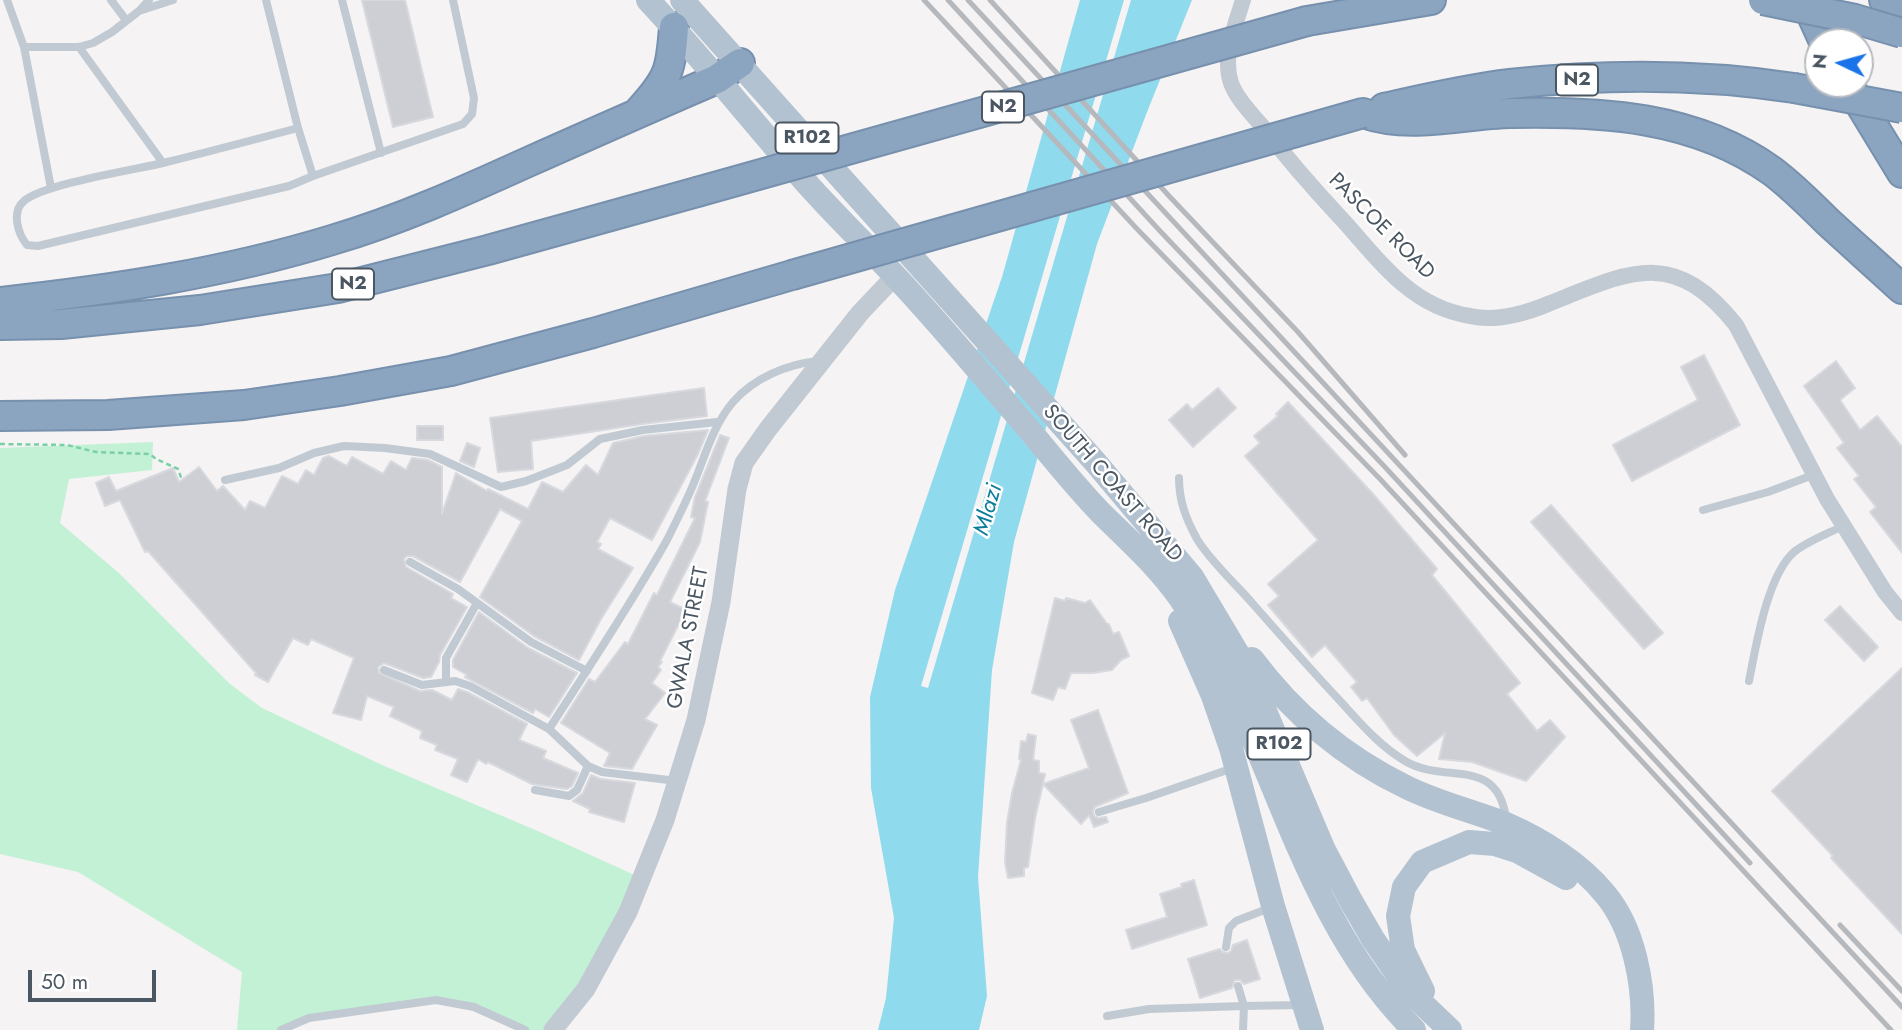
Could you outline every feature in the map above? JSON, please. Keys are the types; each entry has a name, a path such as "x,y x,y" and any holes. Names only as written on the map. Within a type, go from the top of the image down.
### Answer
{"highway":[{"path":"1307,22 1350,0"},
{"name":"N2","path":"0,325 61,324 200,310 338,288 488,250 936,127 1065,87 1307,22 1431,0"},
{"path":"1763,0 1855,19 1902,33"},
{"path":"1805,0 1818,28"},
{"path":"1884,0 1902,24"},
{"path":"636,115 661,86 668,73 674,27"},
{"path":"0,302 72,295 163,281 259,261 335,240 435,204 717,79 740,63"},
{"name":"N2","path":"0,416 108,415 244,405 340,391 451,370 593,333 1363,113 1438,96 1510,84 1605,78 1750,81 1902,108"},
{"path":"1856,98 1902,173"},
{"path":"1363,113 1390,121 1506,113 1587,114 1681,127 1713,139 1773,172 1800,193 1902,289"}],"main road":[{"name":"SOUTH COAST ROAD","path":"648,0 823,202 917,300 1080,490 1140,549 1177,594 1209,643 1311,875 1342,933 1373,982 1414,1030"},
{"name":"SOUTH COAST ROAD","path":"682,0 1096,463 1192,577 1248,671 1323,848 1351,901 1408,990 1447,1028"},
{"path":"1102,513 1174,607 1213,696 1236,766 1273,906 1312,1030"},
{"path":"1192,577 1275,689 1309,723 1352,757 1408,788 1532,837 1573,864 1606,894 1628,935 1641,978 1642,1030"},
{"path":"1447,1028 1419,984 1403,950 1398,916 1404,887 1422,862 1469,842 1495,844 1517,851 1585,890 1599,904 1610,920 1633,988 1632,1030"}],"street":[{"name":"PASCOE ROAD","path":"1242,0 1228,52 1230,76 1237,95 1304,179 1404,285 1436,307 1472,317 1502,317 1528,312 1634,272 1680,278 1699,287 1717,302 1736,325 1813,475 1843,526 1885,592 1902,613"},
{"name":"GWALA STREET","path":"553,1030 586,989 628,912 665,820 696,720 721,602 737,489 744,463 860,313 895,276"}],"lane":[{"path":"7,0 24,47 51,188"},
{"path":"111,0 126,20"},
{"path":"24,47 79,47 102,37 139,11 149,0"},
{"path":"139,11 173,0"},
{"path":"266,0 298,128 313,176"},
{"path":"342,0 381,153"},
{"path":"298,128 163,163 51,188 23,201 18,212 17,226 21,237 27,245 38,246 289,186 463,124 472,114 474,98 453,0"},
{"path":"79,47 163,163"},
{"path":"549,729 666,540 690,492 718,422 735,399 782,369 823,360"},
{"path":"225,480 279,468 314,453 344,446 430,454 501,487 526,481 567,465 600,439 643,429 718,422"},
{"path":"1703,510 1768,492 1813,475"},
{"path":"1179,478 1179,495 1185,515 1199,542 1346,707 1384,747 1409,764 1483,779 1495,786 1504,805 1507,825"},
{"path":"1749,681 1769,598 1783,567 1796,551 1843,526"},
{"path":"410,562 477,603 531,642 587,671"},
{"path":"446,682 446,657 477,603"},
{"path":"384,670 422,685 455,681 470,686 549,729 588,766 603,772 677,781"},
{"path":"535,790 569,796 577,790 588,766"},
{"path":"1099,812 1236,766"},
{"path":"1227,947 1229,928 1236,921 1273,906"},
{"path":"1238,986 1244,1006 1243,1030"},
{"path":"281,1030 309,1018 436,1000 474,1007 525,1030"},
{"path":"1107,1016 1149,1009 1304,1006"}],"path":[{"path":"0,444 67,444 96,452 150,454 156,460 178,469 182,480"}],"green space":[{"path":"153,442 152,470 69,479 60,523 120,574 230,684 262,708 382,765 641,878 552,1030 525,1030 508,1021 436,999 309,1017 279,1030 237,1030 242,972 78,872 0,854 0,448"}],"water":[{"name":"Mlazi","path":"1080,0 1124,0 921,686 928,688 1131,0 1192,0 1097,244 1014,542 992,670 978,877 987,996 979,1030 878,1030 886,998 894,918 871,788 870,697 895,590 1002,277"}],"building":[{"path":"362,0 405,0 433,117 393,127"},
{"path":"1704,355 1740,425 1632,481 1613,445 1698,400 1681,367"},
{"path":"1836,361 1855,388 1840,400 1860,430 1877,416 1902,447 1902,553 1870,512 1876,507 1854,479 1859,476 1837,448 1844,443 1804,386"},
{"path":"704,388 707,416 531,441 533,469 498,472 490,418"},
{"path":"1218,388 1236,408 1193,447 1169,420 1187,404 1192,410"},
{"path":"1288,402 1373,494 1437,569 1432,575 1520,683 1507,694 1537,731 1550,720 1565,737 1526,781 1472,762 1439,759 1445,733 1417,756 1394,735 1367,698 1362,701 1351,687 1357,682 1325,645 1312,657 1268,605 1279,596 1268,584 1318,540 1245,456 1260,443 1254,436 1278,416 1276,414"},
{"path":"417,426 443,426 443,440 417,440"},
{"path":"708,430 652,540 610,518 597,542 601,544 598,549 633,568 579,660 534,636 480,597 522,521 500,509 460,582 413,556 404,559 406,567 453,594 451,598 467,607 431,677 423,678 384,663 378,667 379,673 420,691 432,690 452,700 458,689 467,692 527,724 519,740 546,751 543,758 578,773 572,786 567,789 532,784 478,759 467,782 451,775 458,759 435,750 437,745 420,738 422,731 390,716 394,707 367,696 361,720 333,713 354,658 311,639 308,645 293,638 268,682 255,675 148,551 145,552 120,500 105,506 96,483 109,477 116,491 173,468 179,482 199,467 217,491 223,486 245,510 250,501 265,508 282,476 298,484 306,470 314,475 323,458 329,456 347,466 352,457 383,474 391,461 406,470 412,458 428,460 442,467 442,514 456,473 487,491 488,489 528,509 542,482 563,492 586,465 598,475 613,443 644,436"},
{"path":"720,435 729,438 705,501 708,502 700,542 670,602 686,610 660,661 662,662 658,667 661,670 652,683 665,693 645,719 657,725 632,769 604,766 610,753 561,723 589,679 595,682 625,642 628,644 654,593 657,595 695,518 691,517 695,497"},
{"path":"467,443 480,448 474,467 460,461"},
{"path":"1551,505 1663,633 1644,649 1531,522"},
{"path":"1055,598 1085,603 1090,600 1109,624 1113,634 1119,632 1129,656 1112,670 1071,673 1065,689 1058,687 1053,700 1032,693"},
{"path":"1840,606 1878,647 1864,661 1825,620"},
{"path":"479,612 528,648 577,673 549,717 535,709 533,713 465,677 467,675 453,667 453,660"},
{"path":"1902,668 1902,934 1772,791"},
{"path":"1098,710 1128,793 1095,807 1094,816 1106,817 1108,822 1094,827 1089,815 1081,824 1043,784 1089,768 1071,720"},
{"path":"1028,734 1036,736 1033,760 1039,761 1039,773 1045,774 1028,867 1024,868 1024,876 1008,878 1005,862 1007,823 1021,760 1021,741 1026,742"},
{"path":"591,775 601,779 635,783 624,822 589,812 590,809 573,801 583,793"},
{"path":"1194,880 1207,925 1132,949 1126,930 1167,917 1160,894"},
{"path":"1247,940 1260,979 1244,984 1235,980 1232,988 1200,998 1188,959 1220,949 1228,953 1233,945"}],"railway":[{"path":"924,0 1139,231 1380,479 1891,1030"},
{"path":"948,0 1160,231 1384,466 1750,863"},
{"path":"968,0 1902,1007"},
{"path":"990,0 1298,332 1405,455"},
{"path":"1840,925 1902,991"}]}
